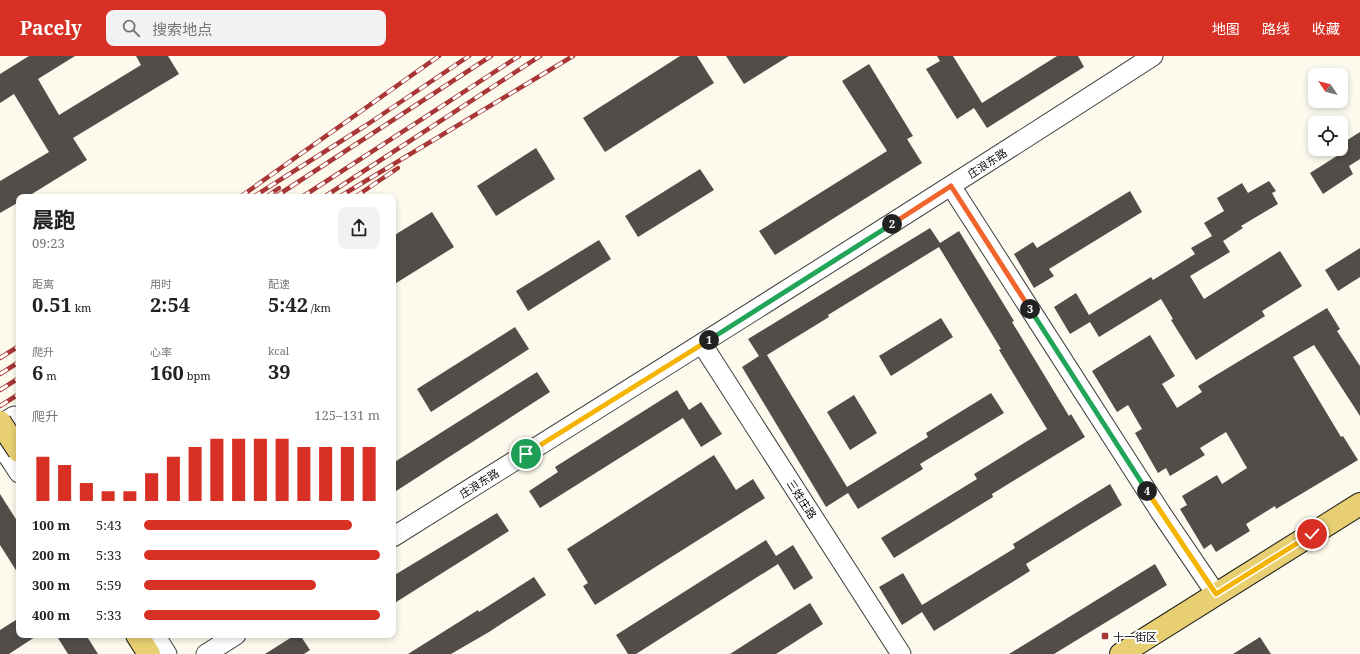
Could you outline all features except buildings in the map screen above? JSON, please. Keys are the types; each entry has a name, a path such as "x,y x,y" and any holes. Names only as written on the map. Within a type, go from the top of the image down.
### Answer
{"main road":[{"path":"5,424 16,445"},
{"path":"1121,654 1360,504"},
{"path":"138,638 149,654"}],"street":[{"name":"庄浪东路","path":"396,535 702,344 1153,56"},
{"path":"951,186 1161,513 1216,594"},
{"name":"三姓庄路","path":"702,344 901,654"},
{"path":"0,444 16,468"},
{"path":"127,638 138,654"},
{"path":"157,638 167,654"},
{"path":"206,654 231,638"}],"railway":[{"path":"244,194 439,56"},
{"path":"258,194 365,126 469,56"},
{"path":"280,194 491,56"},
{"path":"307,194 519,56"},
{"path":"329,194 540,56"},
{"path":"344,194 573,56"},
{"path":"359,194 398,168"},
{"path":"270,194 279,188"},
{"path":"0,358 16,348"},
{"path":"0,374 16,364"},
{"path":"0,390 16,380"},
{"path":"0,406 16,396"}],"place":[{"name":"十一街区","path":"1105,636"}],"route":[{"path":"526,454 951,186 1161,513 1216,594 1312,534"}]}
